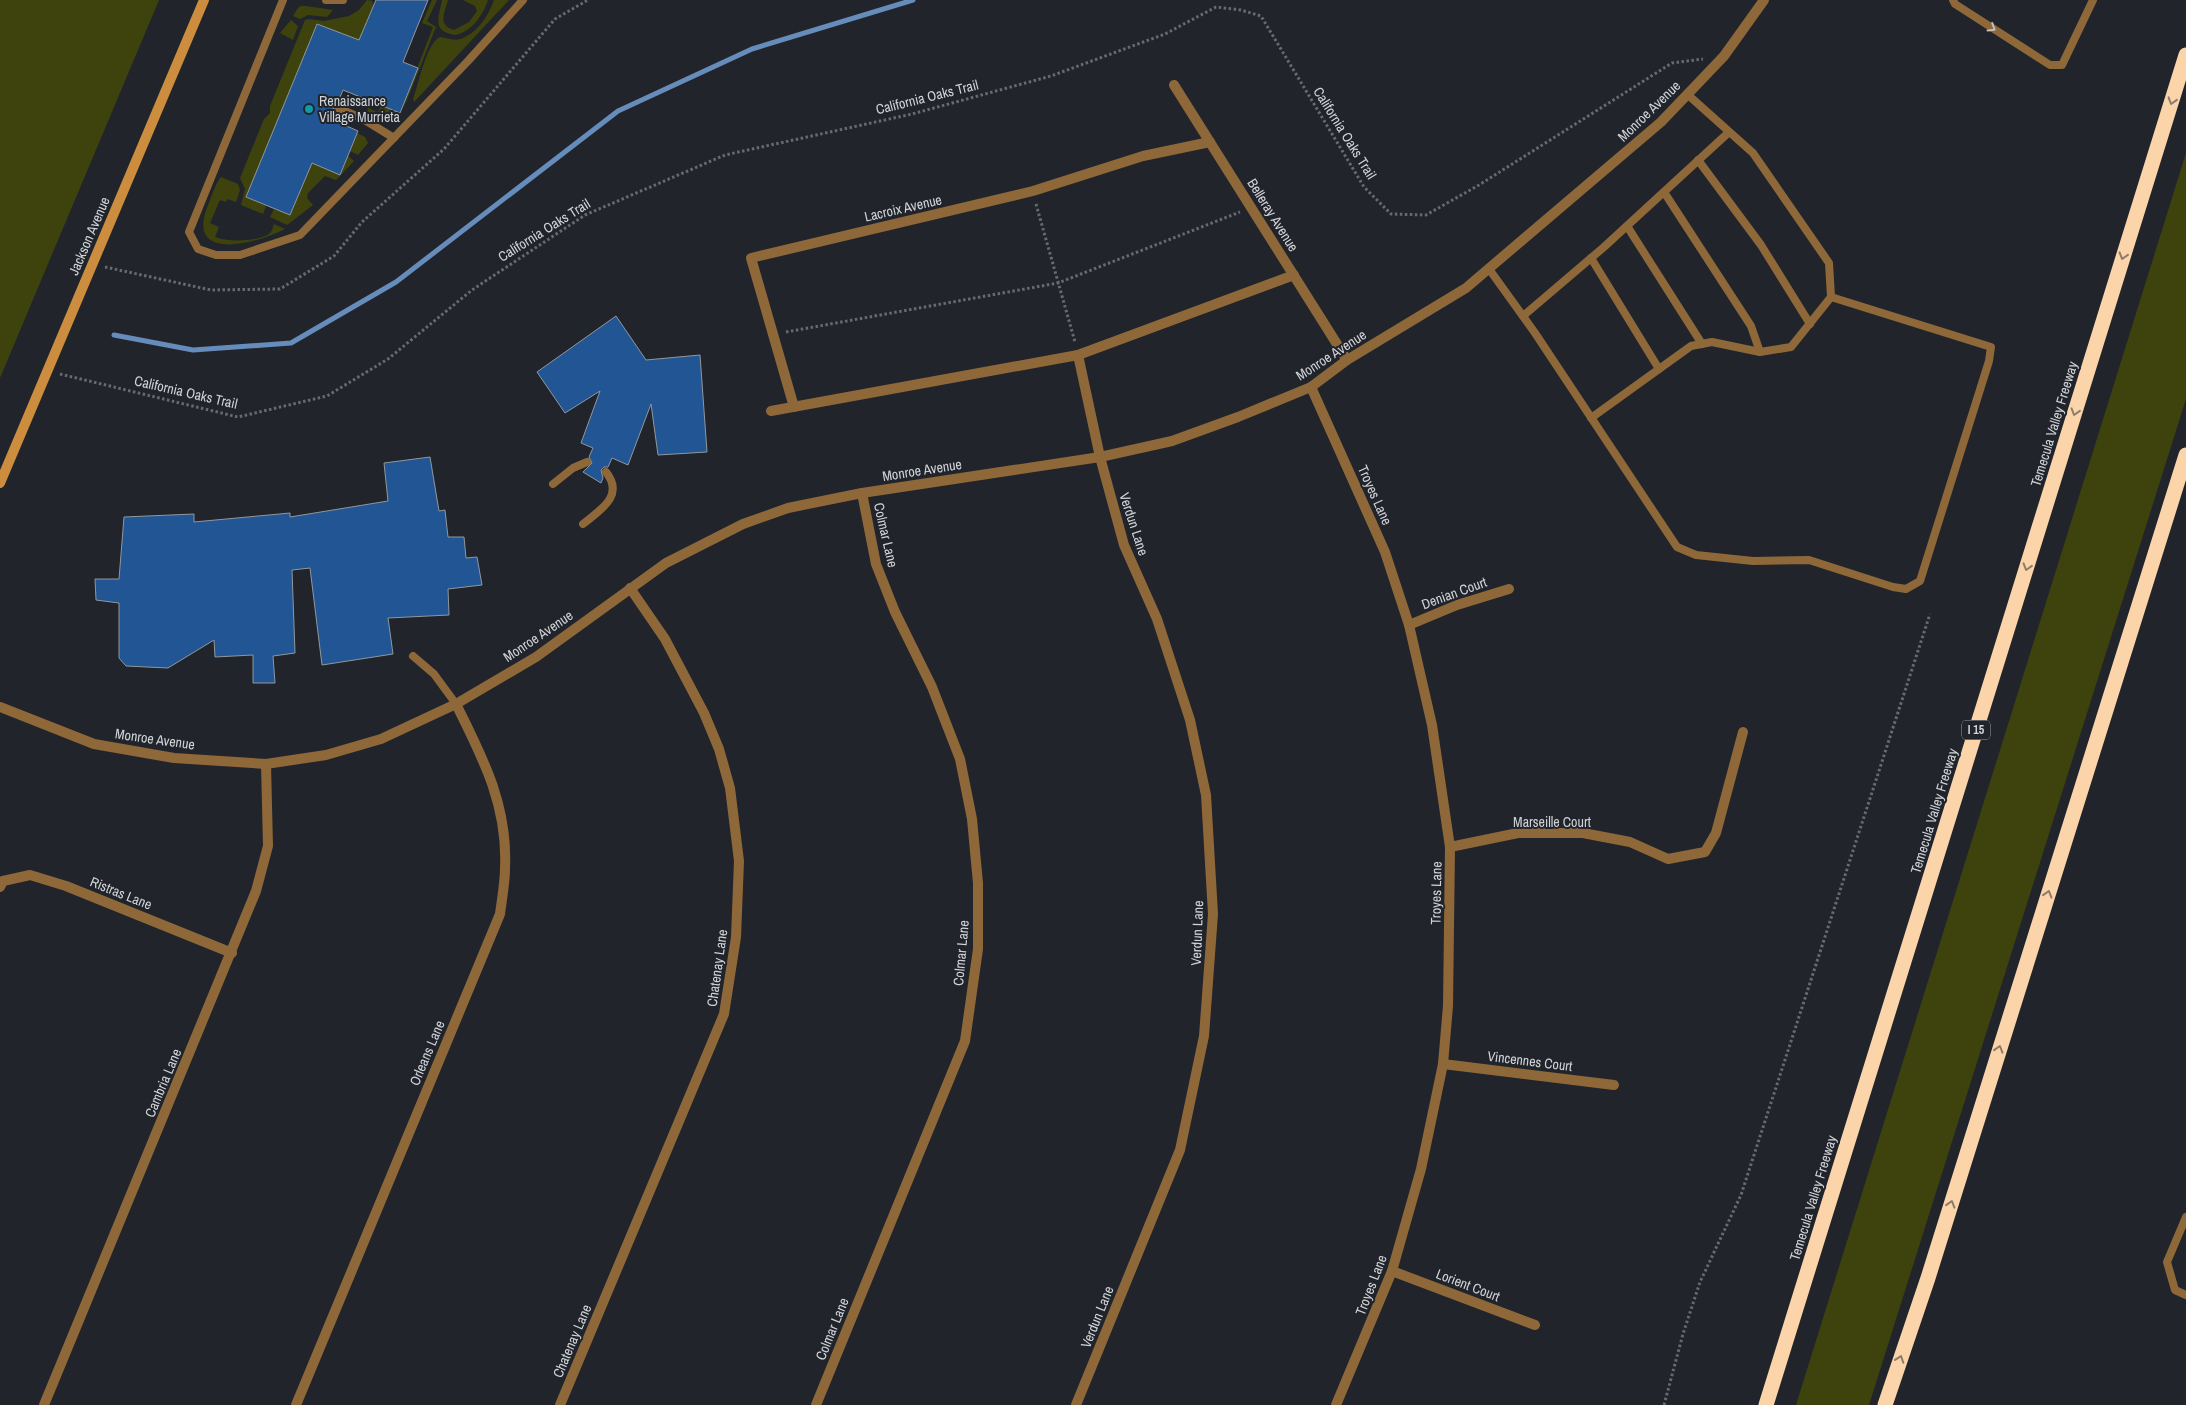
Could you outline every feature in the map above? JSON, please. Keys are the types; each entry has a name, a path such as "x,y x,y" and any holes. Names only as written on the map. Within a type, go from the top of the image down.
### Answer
{"highway":[{"name":"Temecula Valley Freeway","path":"1766,1405 2186,55"},
{"path":"1885,1405 1930,1269 2186,455"}],"main road":[{"name":"Jackson Avenue","path":"0,482 204,0"}],"street":[{"name":"Monroe Avenue","path":"0,707 94,744 174,758 266,764 326,755 381,739 456,704 536,656 666,563 744,524 788,508 862,493 1100,457 1172,441 1311,387 1347,360 1466,288 1489,269 1661,122 1724,56 1764,0"},
{"name":"Belleray Avenue","path":"1174,85 1347,360"},
{"name":"Lacroix Avenue","path":"794,407 751,258 1033,191 1143,156 1210,142"},
{"path":"771,411 1078,355 1294,275"},
{"name":"Verdun Lane","path":"1076,1405 1180,1150 1204,1036 1213,914 1206,795 1190,720 1157,619 1124,545 1100,457 1078,355"},
{"name":"Troyes Lane","path":"1311,387 1385,552 1409,625 1432,726 1450,847 1448,1006 1443,1064 1421,1169 1392,1271 1336,1405"},
{"name":"Colmar Lane","path":"816,1405 965,1041 978,949 978,883 972,819 960,759 932,687 896,612 876,564 862,493"},
{"name":"Chatenay Lane","path":"560,1405 724,1014 736,937 740,862 730,788 704,713 670,647 630,588"},
{"name":"Denian Court","path":"1409,625 1457,605 1509,589"},
{"name":"Orleans Lane","path":"296,1405 500,914 505,868 504,828 497,794 486,764 456,704"},
{"name":"Marseille Court","path":"1450,847 1518,833 1583,833 1630,842 1668,859 1705,852 1716,832 1743,732"},
{"name":"Cambria Lane","path":"44,1405 256,892 268,846 266,764"},
{"name":"Ristras Lane","path":"0,887 3,881 30,875 66,886 232,953"},
{"name":"Vincennes Court","path":"1443,1064 1614,1085"},
{"name":"Lorient Court","path":"1392,1271 1535,1325"}],"lane":[{"path":"283,0 188,232 198,249 216,255 240,256 300,235 523,0"},
{"path":"326,0 343,0"},
{"path":"1953,0 1955,4 2050,65 2062,65 2093,0"},
{"path":"1591,418 1690,346 1712,342 1760,352 1791,347 1830,297 1829,263 1753,153 1728,133 1687,94"},
{"path":"338,108 363,119 394,138"},
{"path":"1523,316 1627,226 1728,133"},
{"path":"1698,160 1761,245 1810,324"},
{"path":"1664,192 1752,326 1760,352"},
{"path":"1627,226 1702,344"},
{"path":"1591,258 1659,368"},
{"path":"1489,269 1523,316 1677,547 1696,554 1754,561 1809,560 1893,587 1906,589 1920,581 1992,347 1830,297"},
{"path":"553,484 573,468 587,462"},
{"path":"583,524 603,507 613,493 612,482 606,472"},
{"path":"413,656 434,674 456,704"},
{"path":"2186,1218 2167,1262 2175,1290 2186,1294"}],"path":[{"name":"California Oaks Trail","path":"47,372 238,417 327,396 388,359 472,290 585,214 725,155 912,114 1051,76 1165,34 1216,8 1241,10 1261,16 1364,187 1391,214 1426,216 1479,185 1672,63 1724,56"},
{"path":"1033,191 1078,355"},
{"path":"773,335 1058,283 1252,207"},
{"path":"1664,1405 1683,1334 1700,1282 1741,1195 1930,614"}],"green space":[{"path":"0,0 159,0 0,378"},
{"path":"367,0 373,1 372,3 374,4 358,43 317,25 247,197 266,206 263,214 241,205 245,189 240,178 264,119 270,113 270,106 305,20 324,21 349,16 359,10"},
{"path":"432,0 437,0 427,21 436,27 400,113 433,27 422,23"},
{"path":"442,0 448,0 444,13 445,25 454,30 469,22 477,11 475,6 463,0 488,0 476,22 467,30 456,35 443,31 438,23"},
{"path":"494,0 509,0 414,102 413,99 427,55 435,41 440,37 458,40 472,33 486,18"},
{"path":"301,6 333,10 327,17 308,15 300,19 293,16"},
{"path":"291,20 298,26 293,40 280,33"},
{"path":"381,105 398,112 390,121 367,112 368,108 378,112"},
{"path":"357,133 365,137 368,143 358,155 350,151"},
{"path":"2186,153 2186,399 1869,1405 1796,1405"},
{"path":"348,156 354,161 336,180 325,176 308,193 307,198 313,205 287,225 270,217 274,209 290,215 312,163 340,175"},
{"path":"221,177 238,184 240,190 236,202 227,199 226,202 220,200 210,223 219,227 215,237 220,239 250,240 264,237 258,239 242,243 227,244 215,242 206,236 203,224 208,205"},
{"path":"274,224 285,229 264,237 272,231"}],"building":[{"name":"Renaissance Village Murrieta","path":"376,0 428,0 403,62 418,68 400,113 343,90 338,102 333,106 334,112 331,119 358,131 340,175 312,163 290,215 246,197 317,24 359,40"},
{"path":"616,316 646,360 700,355 707,452 658,455 651,404 628,465 612,458 608,467 604,467 601,470 603,478 601,483 583,472 592,463 589,457 593,448 581,443 600,391 565,413 537,372"},
{"path":"430,457 439,511 445,510 448,537 464,537 466,558 477,557 482,585 448,589 449,615 388,618 393,654 322,665 310,568 292,570 295,653 273,656 275,683 253,683 253,655 215,657 214,640 168,668 126,666 119,658 119,603 96,600 95,579 119,579 124,517 194,514 194,522 290,513 290,517 388,501 384,463"}],"waterway":[{"path":"114,335 193,350 291,343 396,282 618,111 752,49 913,0"}],"place":[{"name":"Renaissance Village Murrieta","path":"309,109"}]}
